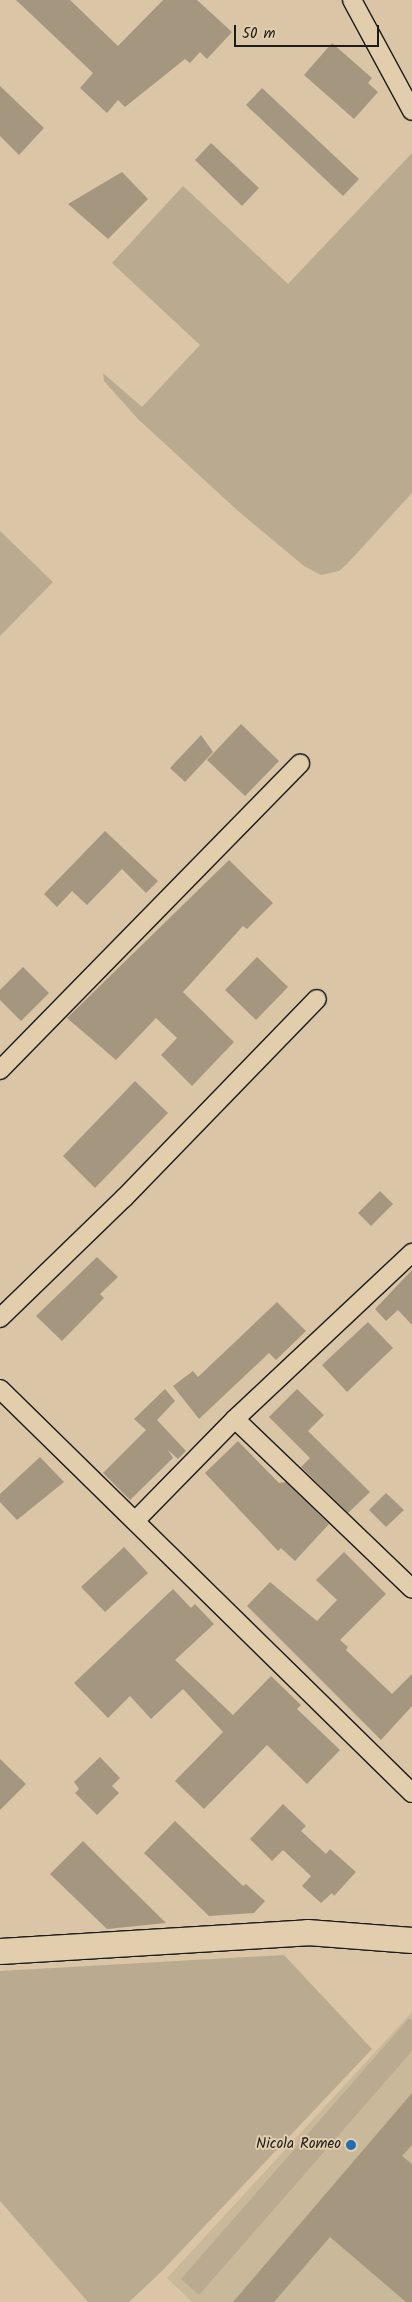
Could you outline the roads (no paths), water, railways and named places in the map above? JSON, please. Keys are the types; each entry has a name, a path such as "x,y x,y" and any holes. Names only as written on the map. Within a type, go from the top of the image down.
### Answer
{"street":[{"path":"352,0 412,111"},
{"path":"0,1070 300,764"},
{"path":"0,1318 124,1198 317,999"},
{"path":"136,1520 235,1419 412,1253"},
{"path":"0,1389 136,1520 412,1793"},
{"path":"235,1419 412,1589"},
{"path":"0,1952 307,1932 412,1940"}],"place":[{"name":"Nicola Romeo","path":"351,2145"}]}
